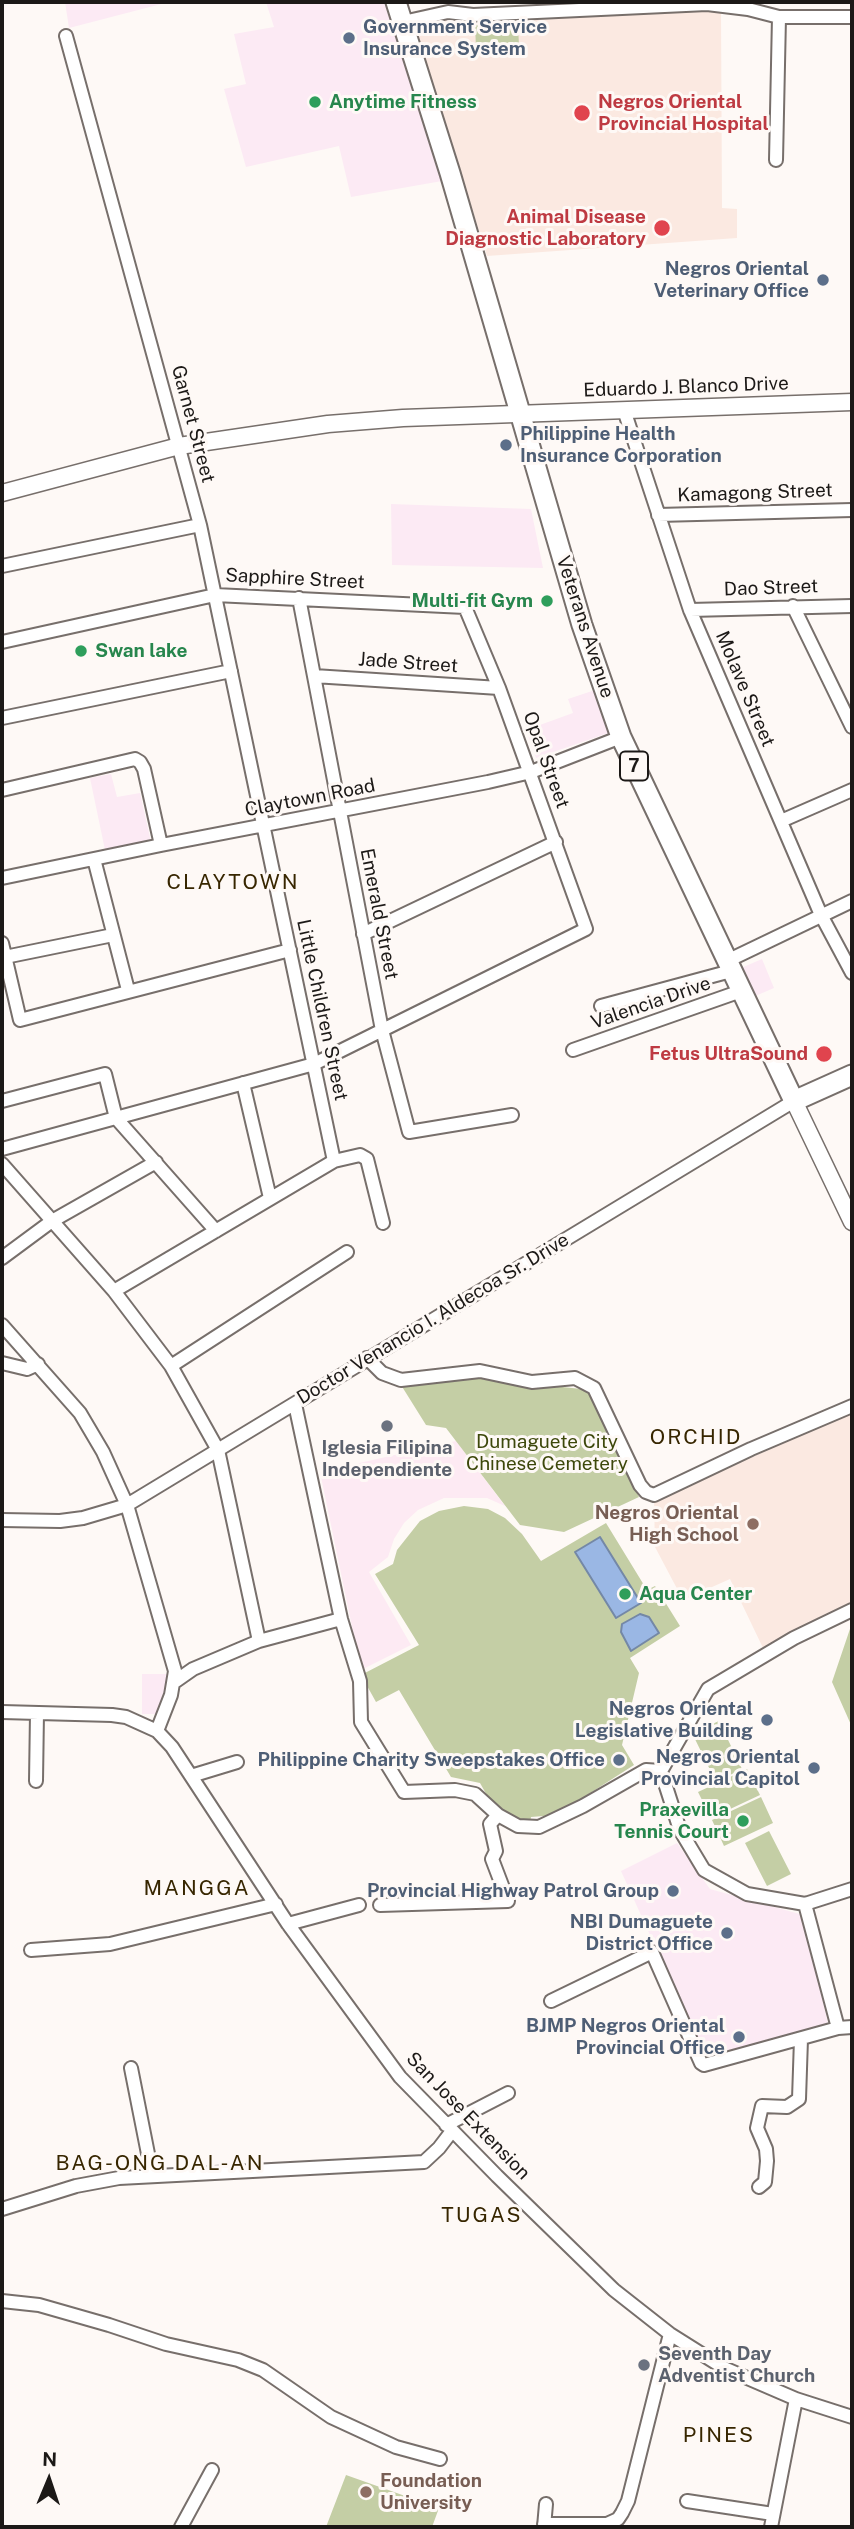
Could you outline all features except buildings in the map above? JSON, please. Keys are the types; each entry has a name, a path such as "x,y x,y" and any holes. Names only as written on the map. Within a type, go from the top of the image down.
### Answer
{"highway":[{"name":"Veterans Avenue","path":"396,2 441,144 582,625 621,737 794,1101"},
{"name":"Doctor Venancio I. Aldecoa Sr. Drive","path":"794,1101 852,1075"}],"main road":[{"name":"Eduardo J. Blanco Drive","path":"2,493 179,446 328,424 521,413 852,402"},
{"name":"Veterans Avenue","path":"794,1101 852,1222"}],"street":[{"path":"805,17 806,2"},
{"path":"403,22 448,12 473,15 708,4 748,9 779,17 852,17"},
{"path":"775,160 779,17"},
{"name":"Garnet Street","path":"66,36 200,525 265,827"},
{"name":"Molave Street","path":"624,410 690,610 821,915 852,974"},
{"name":"Kamagong Street","path":"658,515 852,510"},
{"path":"2,566 200,525"},
{"name":"Sapphire Street","path":"2,642 215,594 465,607"},
{"name":"Emerald Street","path":"299,598 382,1030 410,1132 512,1115"},
{"path":"793,606 852,727"},
{"name":"Dao Street","path":"690,610 852,606"},
{"name":"Opal Street","path":"382,1030 586,929 531,772 465,607"},
{"path":"2,718 231,671"},
{"name":"Jade Street","path":"314,676 499,688"},
{"name":"Claytown Road","path":"2,878 161,845 339,813 531,772 621,737"},
{"path":"2,790 135,759 144,769 161,845"},
{"path":"781,821 852,790"},
{"name":"Little Children Street","path":"265,827 334,1161"},
{"path":"363,934 556,842"},
{"path":"94,859 128,990"},
{"path":"601,1006 729,966 821,915 852,901"},
{"path":"5,957 113,934"},
{"path":"2,943 20,1020 290,950"},
{"name":"Valencia Drive","path":"573,1050 741,991"},
{"path":"2,1149 314,1064 382,1030"},
{"path":"2,1101 106,1074 116,1118 216,1231"},
{"path":"243,1083 270,1199"},
{"name":"Doctor Venancio I. Aldecoa Sr. Drive","path":"2,1520 60,1521 83,1518 128,1505 794,1101"},
{"path":"114,1291 334,1161 360,1156 367,1159 383,1223"},
{"path":"2,1258 52,1221 156,1162"},
{"path":"2,1164 114,1291 171,1366 218,1450 259,1641"},
{"path":"171,1366 347,1252"},
{"path":"2,1325 80,1413 103,1452 128,1505 175,1671 166,1710 157,1731 126,1717 2,1712"},
{"path":"367,1358 382,1373 401,1380 480,1371 532,1382 575,1378 594,1388 640,1485 646,1492 654,1495 751,1449 852,1406"},
{"path":"2,1363 27,1369 38,1364"},
{"path":"295,1404 341,1619 360,1681 360,1722 404,1792 455,1790 475,1794 498,1815 518,1826 539,1827 583,1806 646,1770 661,1771"},
{"path":"852,1610 794,1637 708,1689 661,1771 680,1830 704,1870 747,1894 805,1904 852,1889"},
{"path":"173,1683 193,1669 259,1641 341,1619"},
{"path":"36,1782 37,1713"},
{"name":"San Jose Extension","path":"157,1731 172,1747 288,1924 400,2077 449,2128 614,2290 670,2334 724,2368 796,2399 852,2417"},
{"path":"191,1776 237,1762"},
{"path":"380,1905 508,1901 492,1859 496,1851 490,1824 498,1815"},
{"path":"31,1950 110,1944 276,1904"},
{"path":"805,1904 838,2028"},
{"path":"288,1924 359,1905"},
{"path":"551,2001 652,1952 701,2063 708,2065 838,2028 852,2027"},
{"path":"758,2187 765,2182 767,2161 766,2149 757,2128 762,2106 787,2107 799,2099 801,2039"},
{"path":"131,2068 152,2174"},
{"path":"2,2209 76,2186 152,2174 424,2162 449,2128 508,2093"},
{"path":"2,2301 39,2305 166,2344 238,2360 263,2370 331,2417 349,2426 412,2453 440,2459"},
{"path":"546,2504 544,2526 607,2524 622,2513 670,2334"},
{"path":"687,2501 771,2521 796,2399"},
{"path":"181,2527 212,2470"}],"shaded area":[{"path":"65,2 169,2 69,28"},
{"path":"266,2 384,2 442,181 351,197 339,146 246,167 224,89 246,84 234,34 274,27"},
{"name":"Negros Oriental Provincial Hospital","path":"721,10 722,208 737,209 737,238 487,256 413,23 451,13 470,20"},
{"path":"391,504 531,509 543,568 392,565"},
{"path":"598,689 614,731 536,758 526,730 573,713 568,699"},
{"path":"111,774 117,797 140,793 151,842 105,850 90,778"},
{"path":"762,959 774,988 753,997 741,968"},
{"name":"Negros Oriental High School","path":"852,1412 852,1604 763,1648 730,1579 683,1600 655,1547 654,1501"},
{"path":"456,1441 505,1506 487,1498 444,1498 418,1510 404,1523 394,1539 388,1557 369,1572 411,1645 361,1670 320,1472"},
{"path":"142,1674 168,1674 164,1702 159,1714 142,1714"},
{"path":"677,1843 710,1889 803,1915 828,2024 707,2061 621,1871"}],"green space":[{"path":"518,24 519,46 476,48 475,25"},
{"name":"Dumaguete City Chinese Cemetery","path":"486,1375 515,1382 591,1390 639,1497 564,1532 520,1525 446,1428 426,1425 401,1385"},
{"path":"464,1506 488,1509 505,1518 522,1534 541,1561 606,1523 647,1590 655,1586 680,1626 630,1658 639,1673 622,1745 634,1765 556,1815 531,1817 530,1824 498,1815 480,1783 451,1777 399,1690 376,1702 361,1675 419,1645 375,1574 393,1564 397,1550 420,1521 439,1511"},
{"path":"852,1623 852,1727 832,1682"},
{"path":"719,1721 742,1769 716,1782 692,1733"},
{"path":"747,1769 760,1795 711,1818 698,1792"},
{"name":"Praxevilla Tennis Court","path":"761,1797 773,1823 724,1846 712,1820"},
{"path":"769,1831 791,1874 767,1886 745,1843"},
{"name":"Foundation University","path":"346,2475 439,2508 432,2527 326,2527"}],"water":[{"path":"600,1537 641,1603 616,1618 575,1552"},
{"path":"640,1614 649,1617 659,1633 631,1651 621,1632 622,1624"}],"place":[{"name":"Government Service Insurance System","path":"349,38"},
{"name":"Anytime Fitness","path":"315,102"},
{"name":"Negros Oriental Provincial Hospital","path":"582,113"},
{"name":"Animal Disease Diagnostic Laboratory","path":"662,228"},
{"name":"Negros Oriental Veterinary Office","path":"823,280"},
{"name":"Philippine Health Insurance Corporation","path":"506,445"},
{"name":"Multi-fit Gym","path":"547,601"},
{"name":"Swan lake","path":"81,651"},
{"name":"Fetus UltraSound","path":"824,1054"},
{"name":"Iglesia Filipina Independiente","path":"387,1426"},
{"name":"Negros Oriental High School","path":"753,1524"},
{"name":"Aqua Center","path":"625,1594"},
{"name":"Negros Oriental Legislative Building","path":"767,1720"},
{"name":"Philippine Charity Sweepstakes Office","path":"619,1760"},
{"name":"Negros Oriental Provincial Capitol","path":"814,1768"},
{"name":"Praxevilla Tennis Court","path":"743,1821"},
{"name":"Provincial Highway Patrol Group","path":"673,1891"},
{"name":"NBI Dumaguete District Office","path":"727,1933"},
{"name":"BJMP Negros Oriental Provincial Office","path":"739,2037"},
{"name":"Seventh Day Adventist Church","path":"644,2365"},
{"name":"Foundation University","path":"366,2492"}],"district":[{"name":"CLAYTOWN","path":"233,883"},
{"name":"ORCHID","path":"696,1438"},
{"name":"MANGGA","path":"197,1889"},
{"name":"BAG-ONG DAL-AN","path":"160,2164"},
{"name":"TUGAS","path":"482,2216"},
{"name":"PINES","path":"719,2436"}]}
